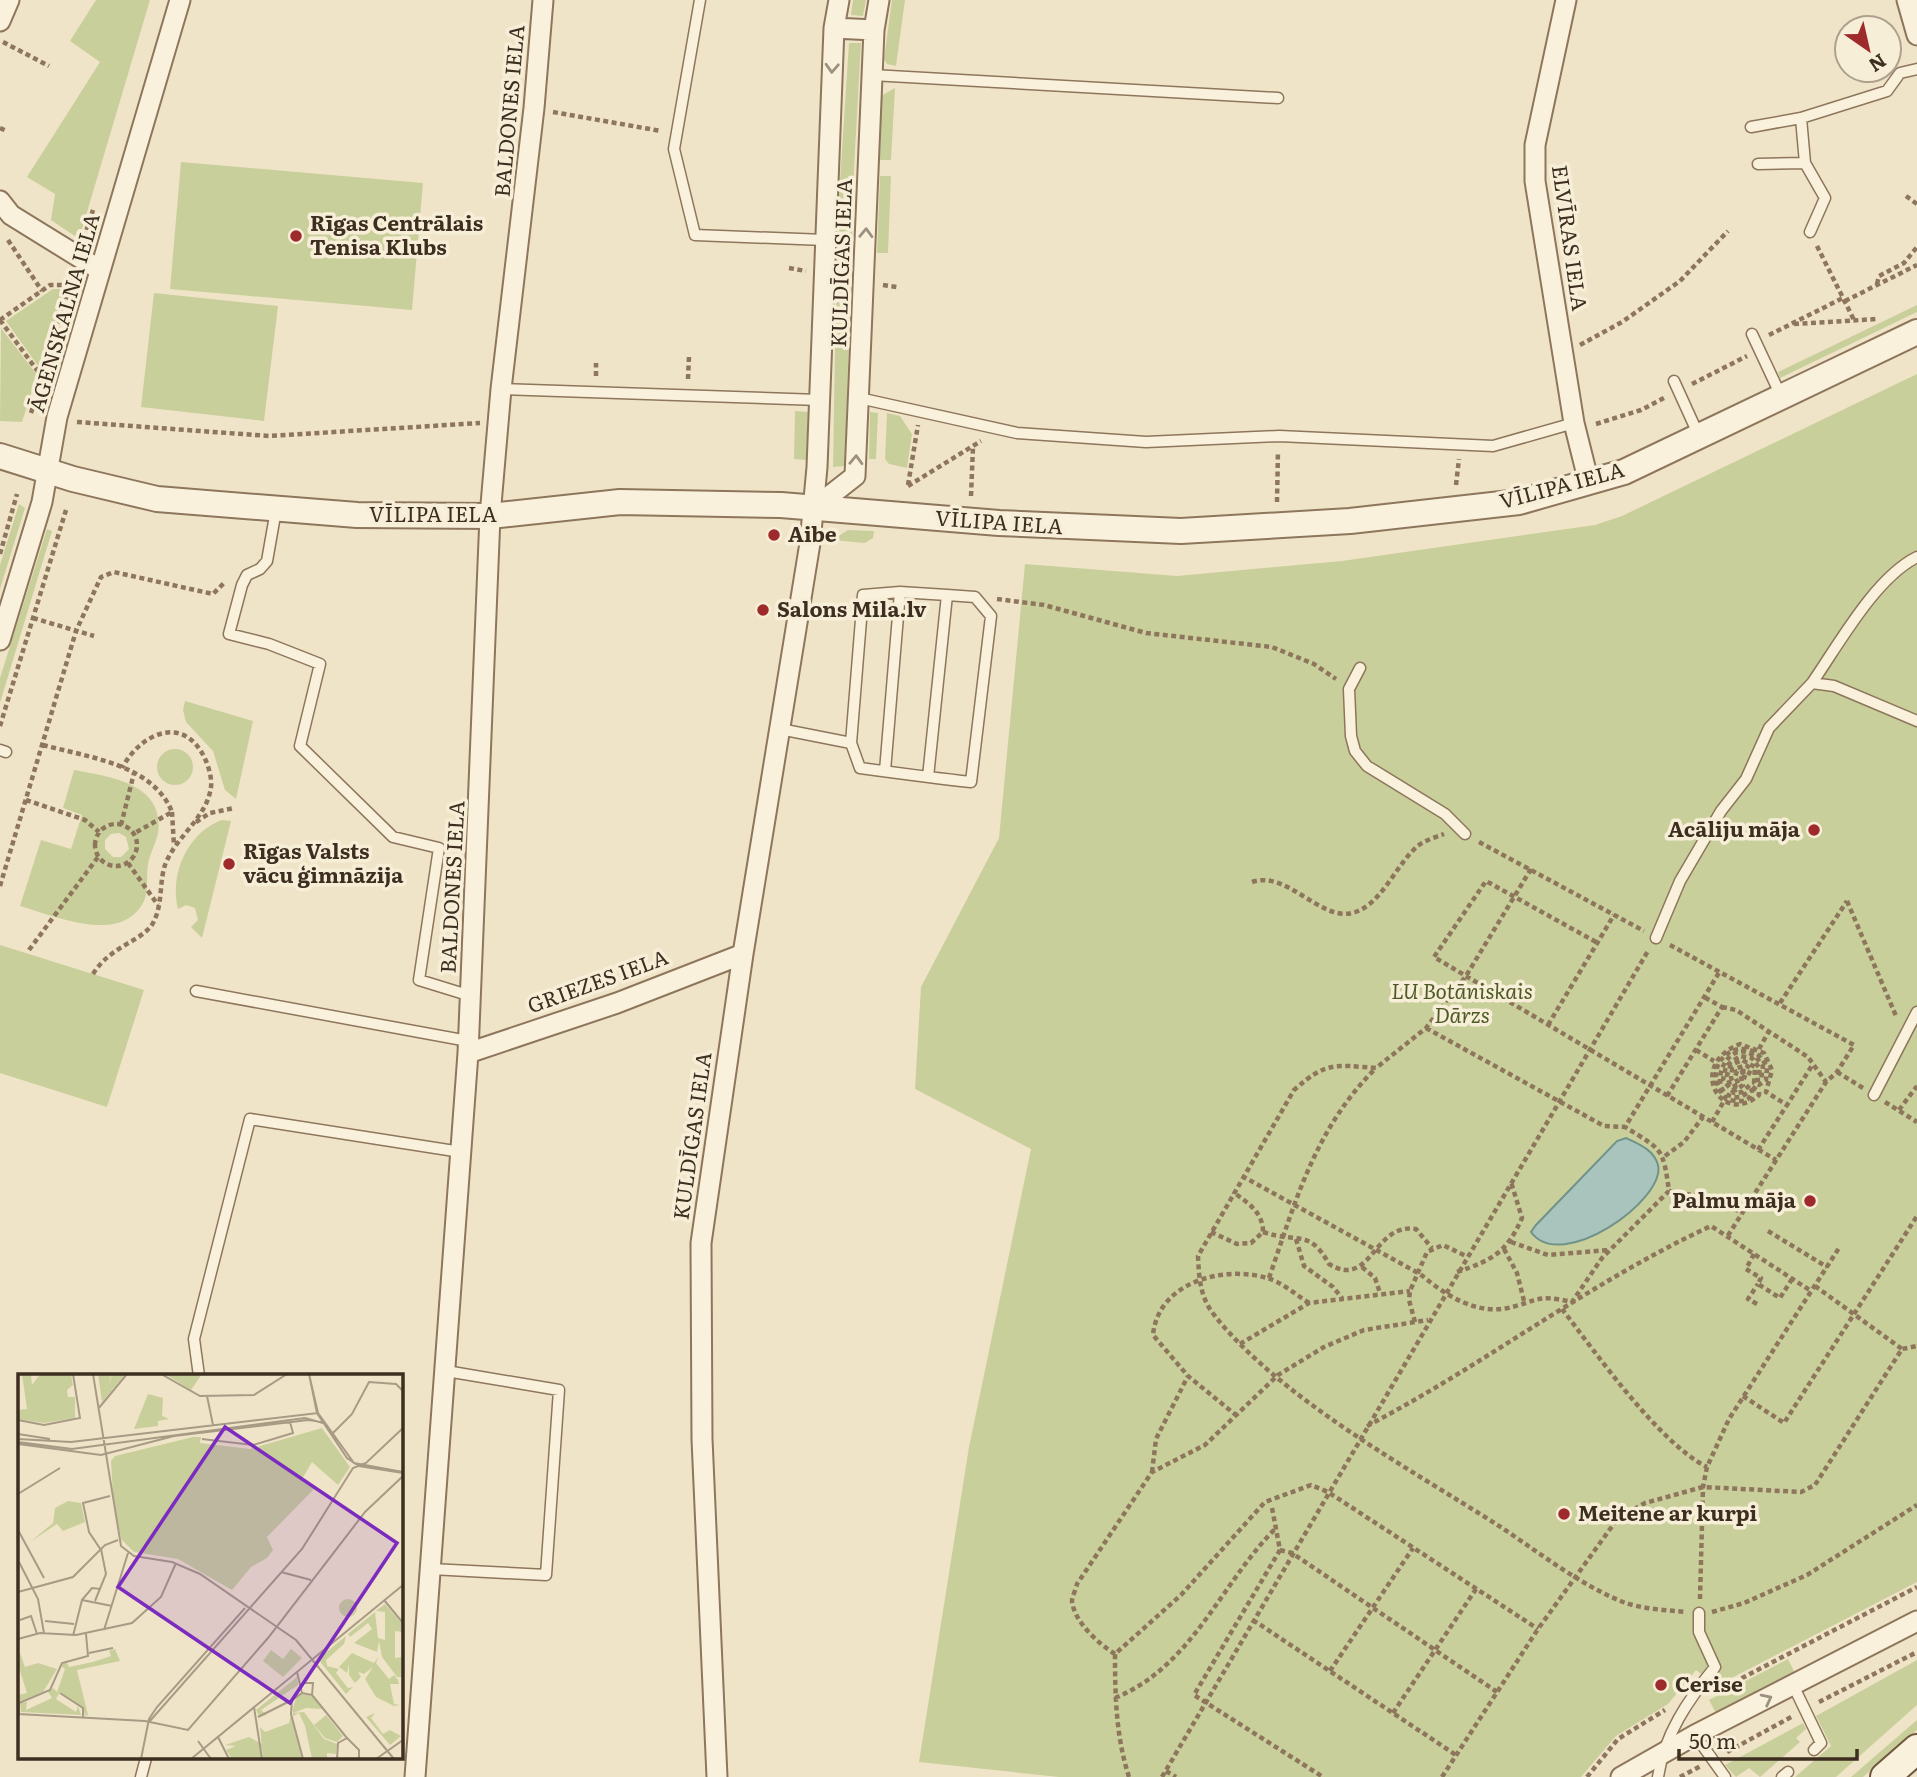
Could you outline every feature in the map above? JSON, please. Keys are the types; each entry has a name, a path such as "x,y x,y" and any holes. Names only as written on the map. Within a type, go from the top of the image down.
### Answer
{"main road":[{"path":"1885,1777 1917,1749"}],"street":[{"path":"0,21 9,0"},
{"name":"ĀGENSKALNA IELA","path":"0,640 49,472 57,417 180,0"},
{"name":"BALDONES IELA","path":"415,1777 468,1047 490,516 543,0"},
{"name":"KULDĪGAS IELA","path":"717,1777 702,1439 701,1243 743,954 814,508 834,28 839,0"},
{"name":"KULDĪGAS IELA","path":"814,508 855,476 874,30 879,0"},
{"name":"ELVĪRAS IELA","path":"1566,0 1535,145 1535,181 1574,423 1590,483"},
{"path":"1907,0 1917,35"},
{"path":"834,28 874,30"},
{"path":"5,219 100,270"},
{"name":"VĪLIPA IELA","path":"0,456 49,472 157,499 276,510 490,516 620,502 814,508 1080,528 1181,531 1279,525 1519,502 1590,483 1624,472 1917,332"},
{"name":"GRIEZES IELA","path":"468,1047 617,1003 743,954"},
{"path":"1620,1777 1695,1735 1917,1621"}],"lane":[{"path":"700,0 674,149 695,235 825,240"},
{"path":"1751,127 1801,118 1887,91 1900,73 1917,69"},
{"path":"872,75 1278,98"},
{"path":"1801,118 1805,163 1825,198 1810,232"},
{"path":"1758,164 1805,163"},
{"path":"1754,338 1782,397"},
{"path":"1674,381 1699,436"},
{"path":"501,389 819,400"},
{"path":"859,398 1000,429 1146,442 1279,436 1493,446 1574,423"},
{"path":"276,510 267,561 260,569 247,575 229,634 269,644 320,664 300,746 393,837 439,848 419,980 471,996"},
{"path":"1656,938 1680,881 1721,811 1746,779 1769,728 1812,683 1860,614 1902,565 1917,557"},
{"path":"885,771 900,592"},
{"path":"900,592 947,594 975,597 991,616 971,782 860,768 851,743 863,595 900,592"},
{"path":"928,777 947,594"},
{"path":"1360,668 1349,689 1350,736 1361,758 1367,766 1445,814 1465,834"},
{"path":"1812,683 1834,686 1917,721"},
{"path":"780,729 851,743"},
{"path":"196,990 468,1047"},
{"path":"1874,1095 1917,1012"},
{"path":"199,1374 194,1339 250,1119 461,1152"},
{"path":"431,1569 546,1575 547,1562 559,1390 446,1371"},
{"path":"1658,1777 1661,1753 1689,1700 1715,1667 1699,1632 1699,1614"},
{"path":"1793,1685 1821,1743 1814,1750"},
{"path":"1695,1735 1725,1777"},
{"path":"141,1777 145,1760"}],"path":[{"path":"0,40 49,66"},
{"path":"534,108 676,134"},
{"path":"0,128 7,131"},
{"path":"1906,196 1917,204"},
{"path":"31,413 94,208"},
{"path":"5,219 42,291"},
{"path":"1563,355 1622,322 1680,281 1728,231"},
{"path":"1810,232 1854,320"},
{"path":"1877,285 1879,276 1904,263 1917,246 1910,242"},
{"path":"1754,338 1792,324 1917,265"},
{"path":"42,377 0,320 50,285 71,285"},
{"path":"1792,324 1877,319"},
{"path":"687,396 689,356"},
{"path":"921,412 908,486 1000,429"},
{"path":"77,422 269,436 498,422"},
{"path":"1279,436 1279,525"},
{"path":"1452,509 1461,445"},
{"path":"971,496 973,446"},
{"path":"0,554 17,494"},
{"path":"0,726 66,510"},
{"path":"0,886 76,631 101,577 114,572 213,594 230,578"},
{"path":"1021,603 1044,605 1146,633 1272,647 1314,664 1349,689"},
{"path":"33,618 94,636"},
{"path":"93,974 107,955 142,934 153,923 159,906 166,864 205,806 212,785 200,748 186,737 169,731 144,738 129,754 121,768"},
{"path":"43,745 121,768 154,784 167,798 172,812 173,851"},
{"path":"121,825 134,773"},
{"path":"26,800 85,820 99,832"},
{"path":"189,828 210,813 234,808"},
{"path":"133,834 172,812"},
{"path":"108,825 121,825 133,834 136,851 128,863 114,866 98,857 94,847 99,832 108,825"},
{"path":"1252,882 1271,880 1327,908 1348,915 1363,910 1419,844 1444,834 1465,834 1854,1045 1837,1072 1826,1082 1727,1237"},
{"path":"29,950 98,857"},
{"path":"128,863 159,906"},
{"path":"1269,1278 1293,1205 1333,1118 1376,1068 1426,1028 1465,976 1531,869"},
{"path":"1596,943 1486,881 1434,957 1776,1160"},
{"path":"1780,1003 1847,901 1905,1036"},
{"path":"1548,1025 1614,915"},
{"path":"1162,1777 1466,1256 1656,938"},
{"path":"1625,1127 1720,971"},
{"path":"1704,997 1722,1007 1736,1010 1808,1057 1826,1082"},
{"path":"1667,1096 1722,1007"},
{"path":"1426,1028 1604,1126 1625,1127 1658,1148 1664,1156 1669,1191"},
{"path":"1759,1049 1769,1031"},
{"path":"1714,1061 1740,1044 1759,1049 1770,1061 1772,1070 1766,1092 1787,1105"},
{"path":"1714,1061 1712,1081 1724,1101 1743,1105 1759,1095 1750,1085 1739,1094 1725,1085 1723,1073 1733,1059 1752,1058 1760,1069 1759,1081 1764,1072 1760,1061 1751,1054 1739,1052 1728,1058 1720,1074 1724,1090 1736,1098 1750,1090 1753,1093 1746,1099 1726,1099 1717,1087 1716,1073 1720,1060 1737,1049 1756,1052 1768,1068 1766,1080 1759,1085 1754,1083 1755,1067 1742,1060 1731,1065 1727,1076 1730,1085 1736,1090 1743,1085 1740,1073 1747,1071 1745,1068 1737,1071 1735,1077 1739,1085 1735,1086 1731,1078 1732,1070 1746,1065 1751,1069 1751,1074 1747,1078 1742,1076"},
{"path":"1696,1050 1714,1061"},
{"path":"1758,1150 1813,1064"},
{"path":"1376,1068 1332,1065 1311,1075 1282,1105 1198,1256 1199,1282 1204,1299 1214,1315 1240,1344 1360,1437 1575,1575 1623,1602 1699,1614 1703,1487 1707,1467 1743,1396 1839,1248"},
{"path":"1899,1110 1917,1086"},
{"path":"1712,1122 1724,1101"},
{"path":"1664,1156 1684,1142 1703,1117"},
{"path":"1242,1176 1420,1274 1444,1294 1491,1309 1510,1307 1545,1296 1572,1302"},
{"path":"1457,1272 1490,1259 1511,1242 1522,1218 1511,1181"},
{"path":"1669,1191 1716,1199 1742,1213"},
{"path":"1572,1302 1610,1250 1669,1191"},
{"path":"1211,1232 1237,1244 1251,1244 1263,1232 1263,1223 1256,1210 1233,1192"},
{"path":"1743,1396 1784,1423 1917,1216"},
{"path":"1366,1427 1417,1400 1562,1308 1659,1251 1711,1226 1811,1291"},
{"path":"1263,1232 1283,1239 1310,1239 1319,1247 1329,1264 1339,1270 1349,1271 1362,1267 1394,1231 1405,1227 1416,1229 1432,1248"},
{"path":"1768,1231 1827,1267"},
{"path":"1297,1239 1304,1266 1333,1287 1343,1298"},
{"path":"1511,1242 1548,1255 1610,1250"},
{"path":"1415,1322 1409,1300 1410,1291 1420,1274 1427,1252 1443,1245 1466,1256"},
{"path":"1504,1249 1517,1273 1524,1301"},
{"path":"1754,1254 1746,1269 1761,1278 1748,1299 1756,1304"},
{"path":"1362,1267 1375,1278 1380,1293"},
{"path":"1237,1416 1188,1376 1153,1335 1154,1324 1170,1298 1181,1288 1214,1275 1235,1273 1269,1278 1309,1303"},
{"path":"1758,1284 1780,1297 1792,1279"},
{"path":"1815,1285 1902,1349"},
{"path":"1240,1344 1309,1303 1410,1291"},
{"path":"1562,1308 1609,1371 1669,1438 1690,1458 1707,1467"},
{"path":"1152,1472 1205,1445 1278,1376 1324,1347 1364,1330 1429,1320"},
{"path":"1442,1777 1575,1575 1604,1534 1624,1514 1645,1503 1703,1487 1801,1492 1815,1485 1902,1349 1917,1346"},
{"path":"1115,1654 1100,1644 1080,1619 1072,1601 1077,1584 1152,1472 1156,1439 1188,1376"},
{"path":"1129,1777 1122,1755 1115,1698 1115,1654 1181,1595 1265,1502 1311,1485 1328,1492 1538,1629"},
{"path":"1716,1612 1807,1575 1917,1505"},
{"path":"1272,1508 1280,1550 1194,1695 1323,1777"},
{"path":"1115,1698 1142,1685 1172,1661 1277,1527"},
{"path":"1330,1671 1413,1548"},
{"path":"1280,1550 1292,1553 1497,1692"},
{"path":"1587,1777 1618,1739 1671,1706 1711,1694 1917,1587"},
{"path":"1394,1713 1476,1588"},
{"path":"1254,1620 1456,1755"},
{"path":"1166,1770 1176,1777"}],"green space":[{"path":"96,0 150,0 79,239 51,220 55,194 27,177 100,62 70,41"},
{"path":"853,0 866,0 863,16 851,15"},
{"path":"892,0 905,0 896,66 887,64 884,59"},
{"path":"849,43 861,43 854,168 845,466 833,467 837,227"},
{"path":"895,88 891,160 880,160 881,96"},
{"name":"Rīgas Centrālais Tenisa Klubs","path":"181,162 423,183 412,310 170,289"},
{"path":"880,176 891,176 888,253 877,253"},
{"path":"53,289 65,289 41,370 6,321"},
{"path":"154,293 278,306 264,421 141,407"},
{"path":"1917,305 1917,312 1780,378 1778,372"},
{"path":"1,328 37,375 22,422 0,421"},
{"name":"LU Botāniskais Dārzs","path":"1917,374 1917,1582 1716,1686 1696,1670 1668,1704 1616,1736 1581,1777 1059,1777 919,1762 969,1447 1031,1149 915,1089 921,987 999,838 1025,564 1177,576 1342,561 1595,525 1622,516"},
{"path":"795,411 808,412 806,460 794,459"},
{"path":"870,412 878,413 876,459 869,459"},
{"path":"887,413 900,416 912,434 907,468 889,464 885,459"},
{"path":"19,504 25,508 0,589 0,565"},
{"path":"47,529 52,531 0,703 0,678"},
{"path":"848,530 874,531 873,538 865,543 832,540"},
{"path":"185,701 253,721 236,799 225,790 213,751 186,722 183,710"},
{"path":"175,749 188,754 193,767 188,780 175,785 162,780 157,767 162,754"},
{"path":"74,770 132,785 153,803 158,816 158,833 148,864 146,896 134,915 120,922 87,924 20,906 41,840 71,849 82,815 63,808","holes":["119,833 126,837 129,849 121,857 113,857 105,849 105,840 111,834"]},
{"path":"222,820 231,821 202,938 191,927 198,920 195,908 186,905 178,909 176,882 184,856 191,844 210,826"},
{"path":"0,945 144,990 107,1107 0,1073"},
{"path":"1788,1659 1797,1677 1718,1717 1709,1700"},
{"path":"1917,1660 1917,1705 1836,1777 1795,1777 1831,1746 1816,1716"},
{"path":"1917,1720 1917,1730 1863,1777 1851,1777"},
{"path":"1803,1723 1806,1729 1796,1738 1800,1742 1760,1777 1749,1768 1736,1777 1725,1765"}],"water":[{"path":"1626,1138 1650,1151 1658,1165 1656,1180 1646,1196 1629,1213 1609,1227 1565,1244 1545,1243 1531,1232 1617,1141"}],"place":[{"name":"Rīgas Centrālais Tenisa Klubs","path":"296,236"},
{"name":"Aibe","path":"774,535"},
{"name":"Salons Mila.lv","path":"763,610"},
{"name":"Acāliju māja","path":"1814,830"},
{"name":"Rīgas Valsts vācu ģimnāzija","path":"229,864"},
{"name":"Palmu māja","path":"1810,1201"},
{"name":"Meitene ar kurpi","path":"1564,1514"},
{"name":"Cerise","path":"1661,1685"}]}
